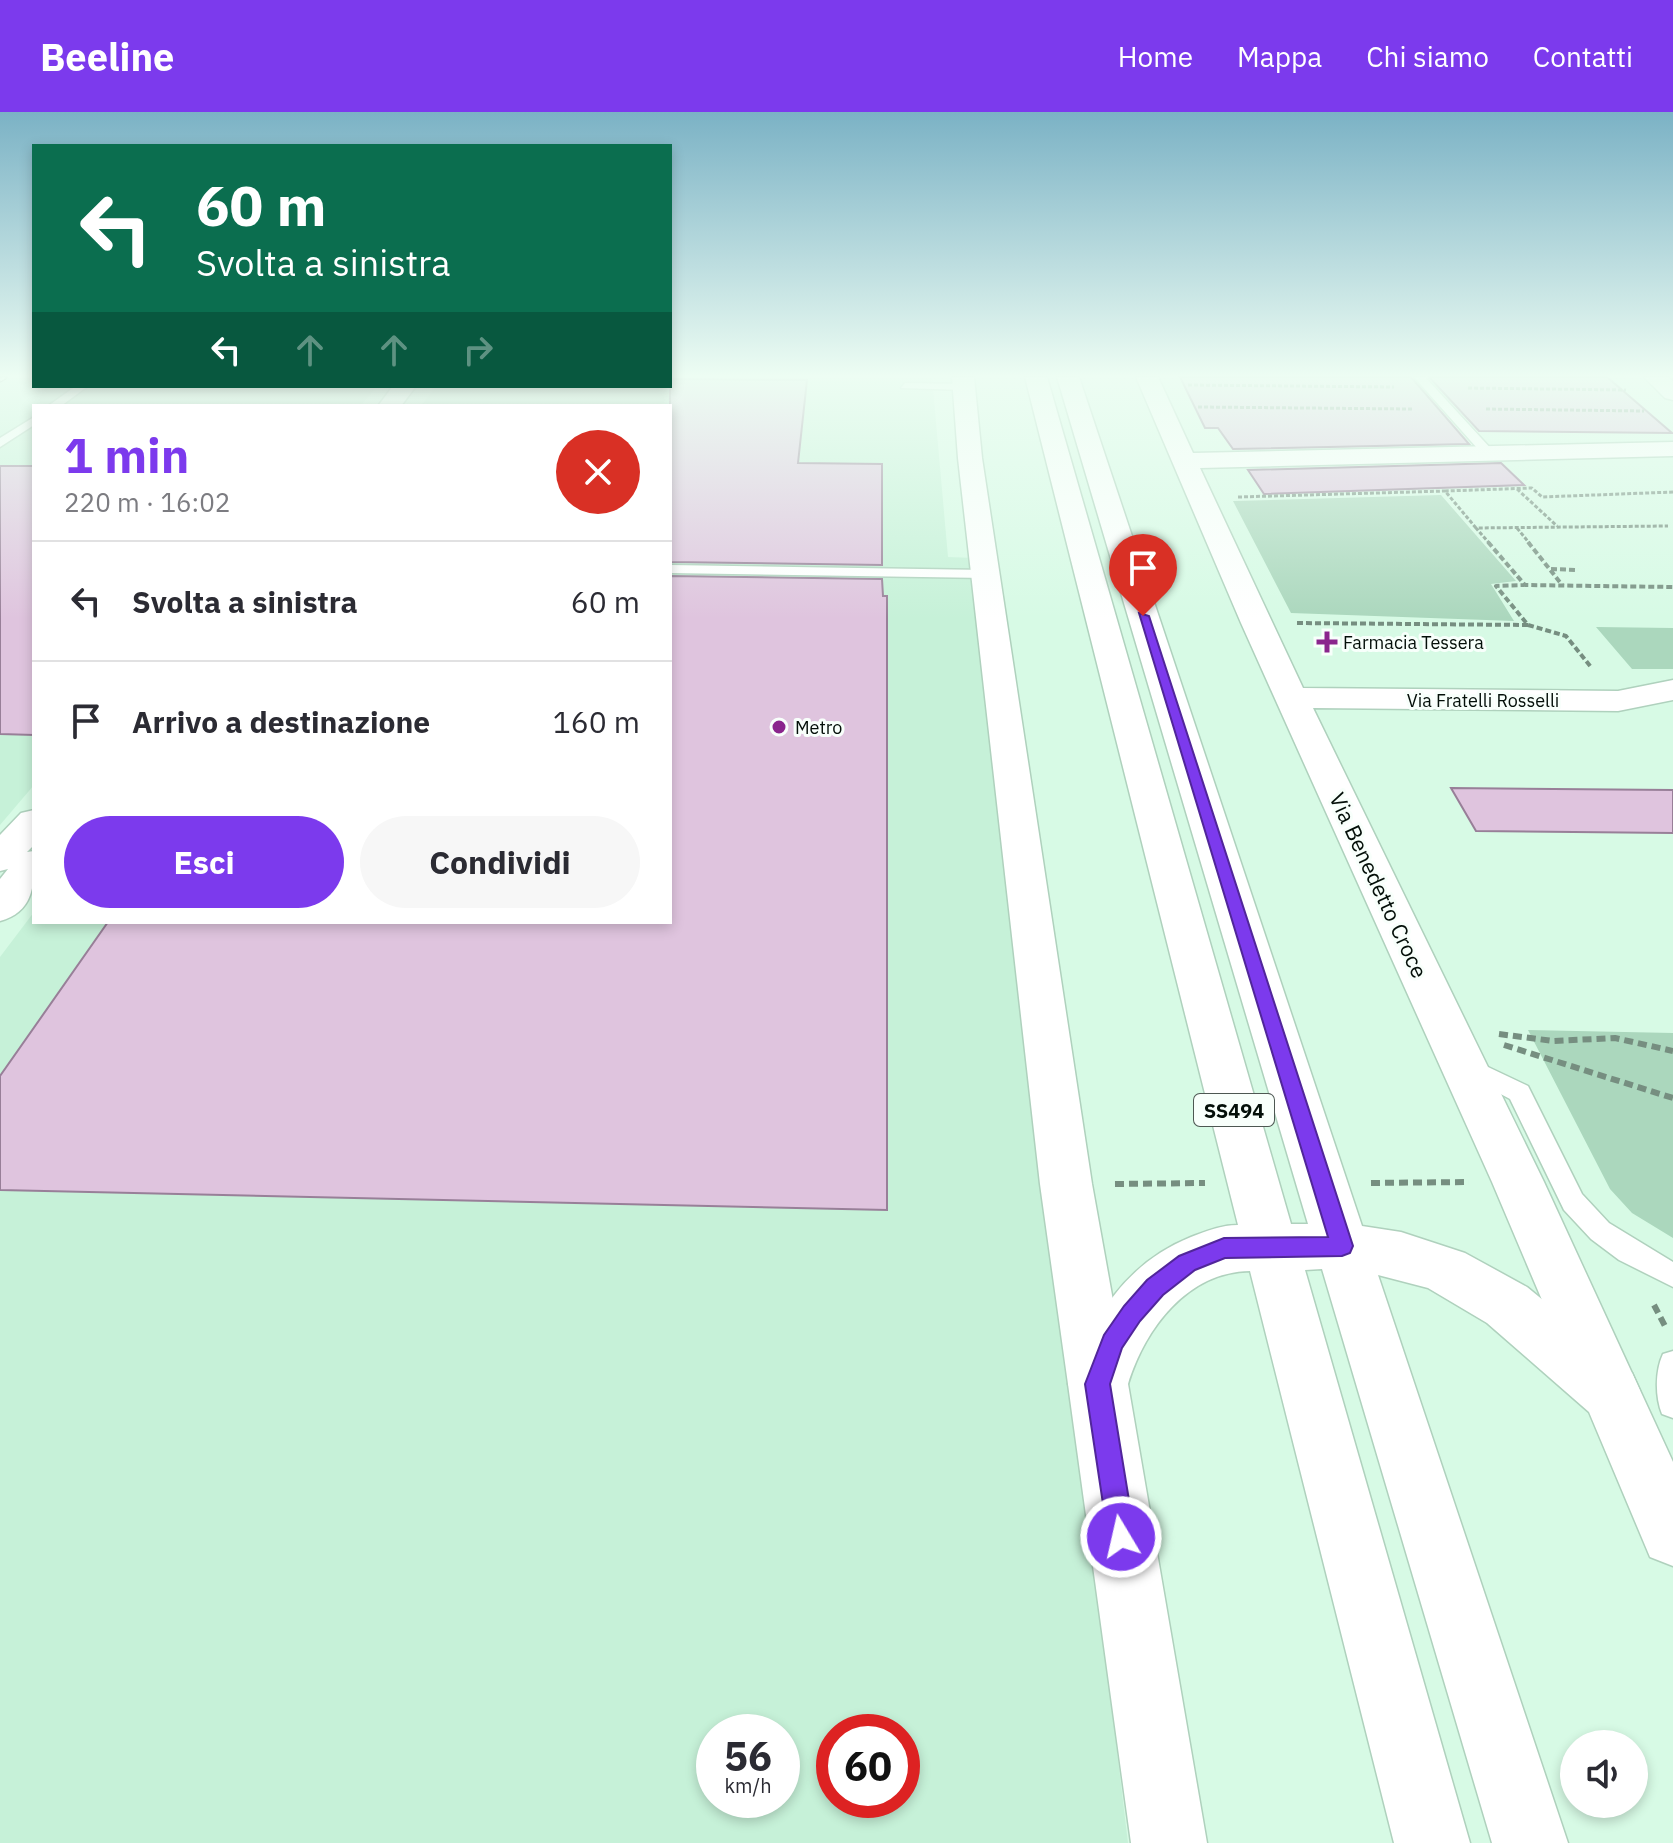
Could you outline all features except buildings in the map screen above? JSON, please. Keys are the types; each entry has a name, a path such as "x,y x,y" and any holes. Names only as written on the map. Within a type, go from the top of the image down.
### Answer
{"street":[{"name":"Via Benedetto Croce","path":"973,458 1066,1184 1164,1832"},
{"name":"SS494","path":"1058,458 1432,1843"},
{"name":"SS494","path":"1093,458 1530,1843"},
{"name":"Via Benedetto Croce","path":"1184,458 1256,623 1464,1065 1673,1534"},
{"path":"1185,461 1325,458"},
{"name":"Via Fratelli Rosselli","path":"1291,698 1618,701 1673,690"},
{"path":"0,859 32,823"},
{"path":"0,907 32,866"},
{"name":"Via Benedetto Croce","path":"1098,1384 1112,1343 1155,1287 1187,1263 1224,1248 1342,1246 1401,1255 1446,1270 1507,1305 1611,1393"}],"lane":[{"path":"672,569 986,574"},
{"path":"1464,1065 1519,1093 1573,1202 1600,1231 1629,1252 1673,1275"},
{"path":"1673,1364 1673,1404"}],"path":[{"path":"1229,497 1532,488 1542,497 1673,492"},
{"path":"1585,488 1595,494"},
{"path":"1516,489 1558,527"},
{"path":"1445,491 1525,585"},
{"path":"1476,528 1668,526"},
{"path":"1517,528 1563,586"},
{"path":"1550,569 1578,570"},
{"path":"1528,625 1496,586 1673,587"},
{"path":"1256,623 1528,625 1566,636 1592,668"},
{"path":"1446,1027 1553,1041 1615,1038 1673,1051"},
{"path":"1446,1027 1673,1098"},
{"path":"1378,1182 1463,1182"}],"shaded area":[{"path":"0,458 32,458 32,787 0,825"},
{"path":"672,458 939,458 948,557 975,558 1128,1843 0,1843 0,957 32,915 32,924 672,924"},
{"path":"1441,495 1516,581 1491,584 1514,621 1291,613 1233,501"},
{"path":"1596,627 1673,628 1673,669 1632,669"},
{"path":"1528,1030 1673,1033 1673,1238 1632,1213 1610,1189"}],"place":[{"name":"Farmacia Tessera","path":"1327,642"},
{"name":"Metro","path":"779,727"}],"route":[{"path":"1121,1537 1098,1384 1112,1343 1132,1313 1155,1287 1187,1263 1224,1248 1342,1246 1143,616"}]}
